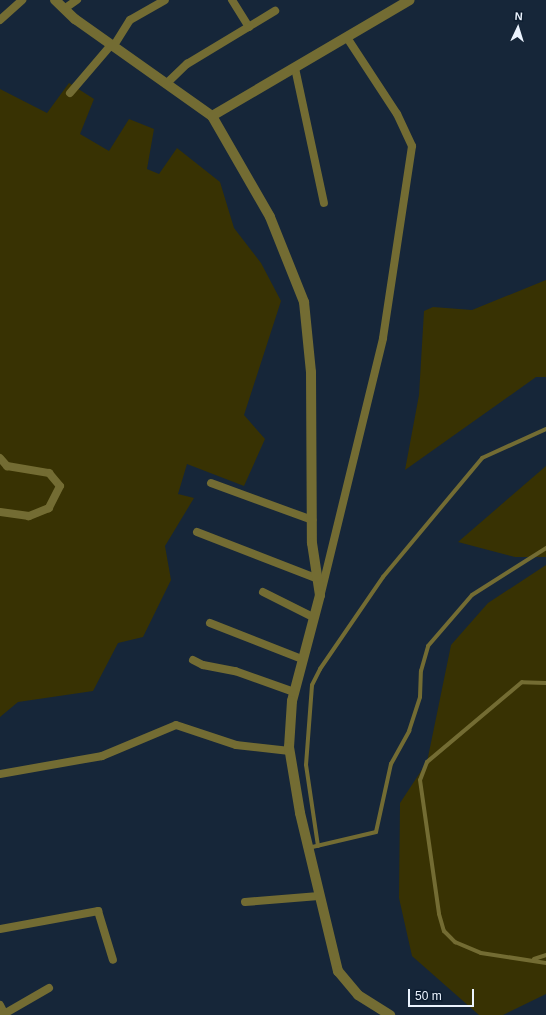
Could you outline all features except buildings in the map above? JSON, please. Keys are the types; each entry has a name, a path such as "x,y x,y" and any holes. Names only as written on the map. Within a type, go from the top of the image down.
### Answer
{"street":[{"path":"0,20 22,0"},
{"path":"55,0 64,9 112,46 212,116 270,217 304,302 311,372 312,520 320,595"},
{"path":"64,9 77,0"},
{"path":"70,93 112,46 130,20 165,0"},
{"path":"232,0 249,27"},
{"path":"212,116 348,39 410,0"},
{"path":"166,84 187,64 275,12"},
{"path":"348,39 397,114 412,146 383,338 320,595 294,692 290,751 313,847 319,896 338,972 358,995 390,1015"},
{"path":"295,68 324,203"},
{"path":"0,458 7,466 49,474 60,486 49,508 29,516 0,512"},
{"path":"211,484 312,520"},
{"path":"196,532 318,579"},
{"path":"263,592 313,617"},
{"path":"210,623 302,659"},
{"path":"193,660 203,666 235,670 294,692"},
{"path":"0,774 102,756 176,725 236,745 290,751"},
{"path":"245,902 319,896"},
{"path":"0,929 98,910 114,960"},
{"path":"0,1006 5,1014 49,988"}],"lane":[{"path":"546,429 482,458 383,577 320,668 312,685 306,765 313,847 376,832 391,764 409,731 420,697 421,671 428,646 472,595 546,548"},
{"path":"546,683 522,682 428,762 420,780 439,914 444,931 455,942 481,953 533,959 546,963"},
{"path":"533,959 546,955"}],"shaded area":[{"path":"69,83 94,99 80,134 109,151 129,119 154,129 147,169 159,174 177,148 220,182 234,228 261,263 281,301 244,415 265,439 244,486 187,464 178,494 194,498 165,546 171,580 143,637 118,643 93,691 18,702 0,717 0,89 47,113"},
{"path":"546,280 546,377 536,377 405,470 419,395 424,311 433,307 472,310"},
{"path":"546,466 546,557 515,557 458,542"},
{"path":"546,565 546,994 503,1015 479,1015 412,956 399,898 400,803 427,762 451,645 488,603"}]}
